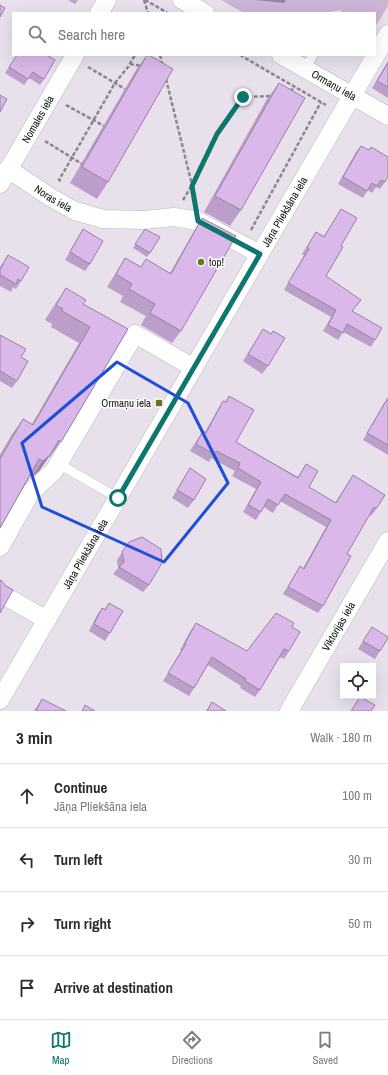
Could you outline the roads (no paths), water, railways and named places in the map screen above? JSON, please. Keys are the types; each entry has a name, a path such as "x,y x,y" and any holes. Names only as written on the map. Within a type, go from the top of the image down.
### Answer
{"street":[{"path":"100,12 107,0"},
{"path":"182,0 203,12"},
{"name":"Jāņa Pliekšāna iela","path":"376,50 382,38"},
{"name":"Ormaņu iela","path":"285,56 309,62 353,95 388,116"},
{"name":"Jāņa Pliekšāna iela","path":"0,700 353,95 373,56"},
{"name":"Nomales iela","path":"4,177 74,57"},
{"name":"Noras iela","path":"4,177 50,197 75,211 103,219 144,220 174,217 198,221 260,254"},
{"path":"0,547 31,492 54,471 59,464 135,334 194,368"},
{"name":"Viktorijas iela","path":"289,711 388,541"},
{"path":"0,593 47,620"}],"lane":[{"path":"59,464 118,498"}],"place":[{"name":"top!","path":"201,262"},
{"name":"Ormaņu iela","path":"159,403"}]}
